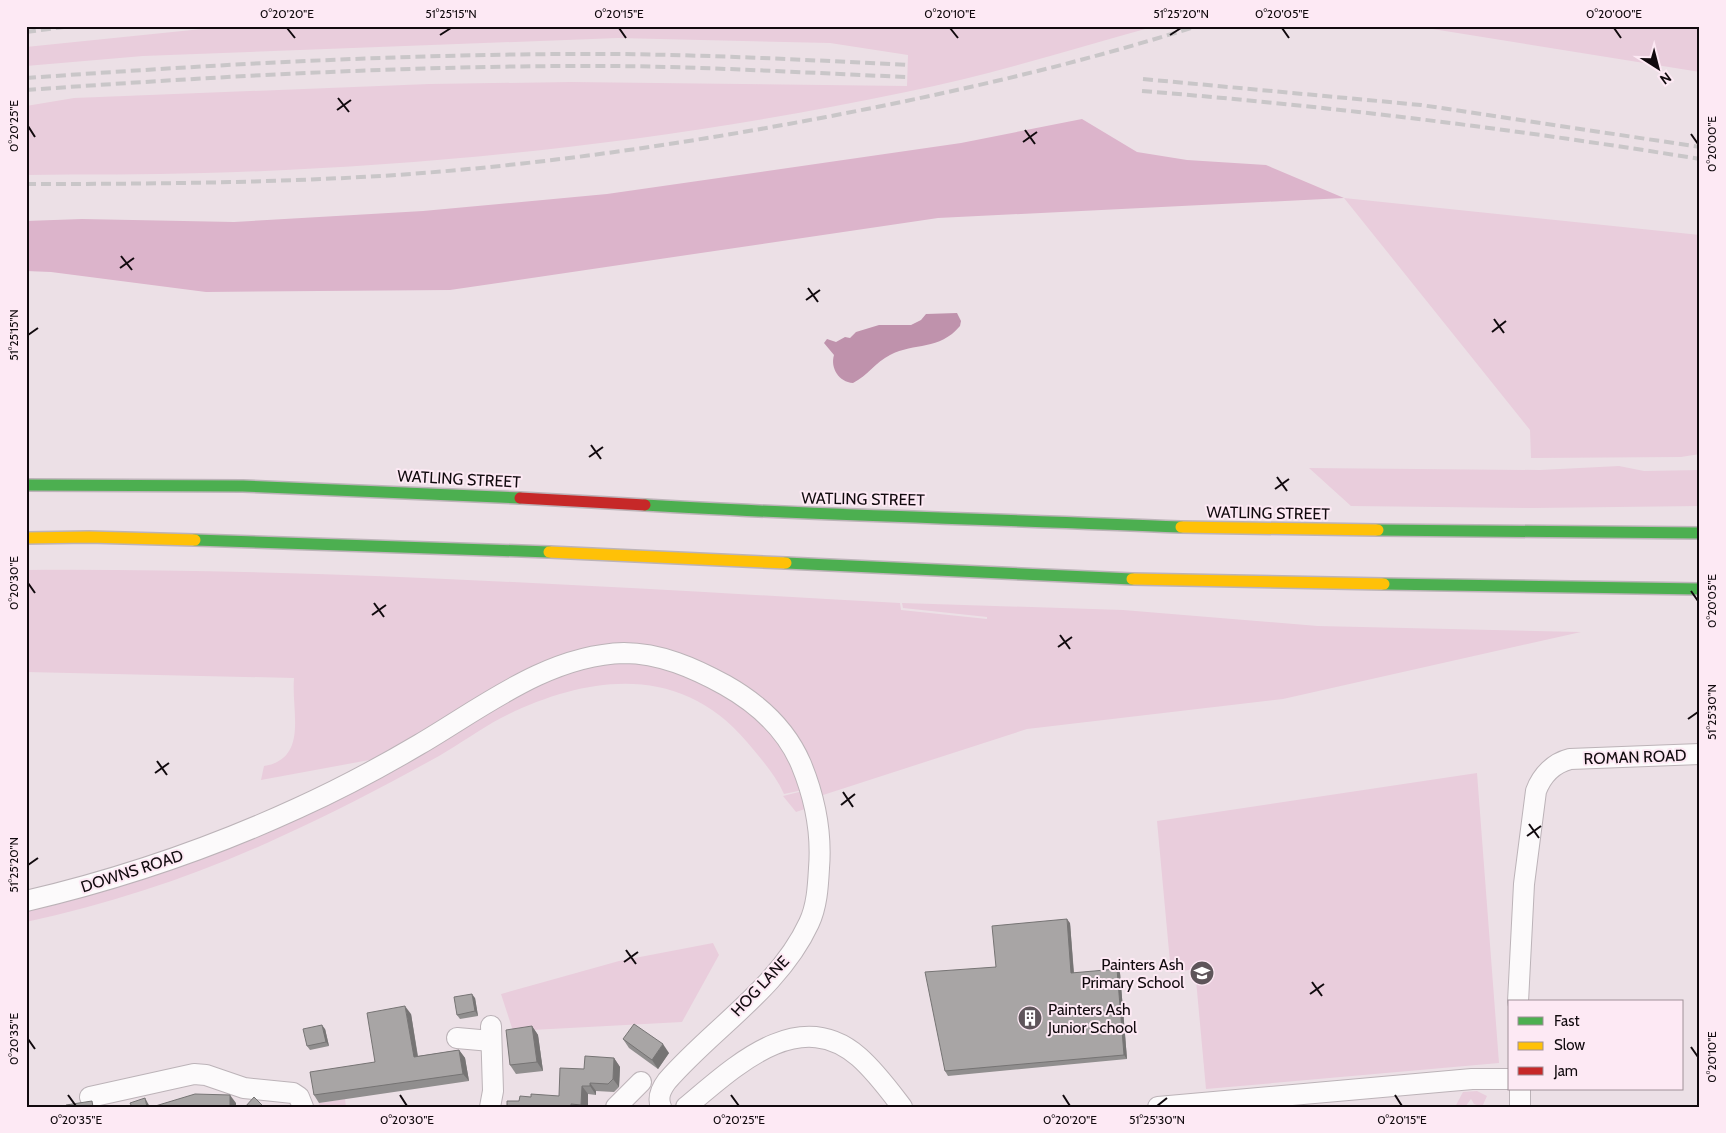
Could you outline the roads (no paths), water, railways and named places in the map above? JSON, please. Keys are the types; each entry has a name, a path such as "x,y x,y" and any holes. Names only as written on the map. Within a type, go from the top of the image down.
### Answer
{"highway":[{"name":"WATLING STREET","path":"26,485 243,486 533,498 787,514 970,518 1219,529 1700,534"},
{"path":"26,538 89,536 437,547 1124,578 1700,589"}],"street":[{"name":"HOG LANE","path":"236,834 298,808 366,775 526,681 570,664 601,656 625,653 682,663 749,698 776,725 794,751 808,784 817,813 820,844 819,877 815,906 808,925 788,958 762,988 688,1058 665,1084 659,1098 661,1107"},
{"name":"ROMAN ROAD","path":"1518,1000 1524,884 1536,791 1546,773 1558,764 1570,759 1700,754"},
{"name":"DOWNS ROAD","path":"26,901 122,876 236,834"},
{"path":"457,1038 491,1033 493,1091 490,1107"},
{"path":"686,1107 740,1063 773,1045 807,1036 834,1042 853,1053 868,1066 902,1107"},
{"path":"90,1097 118,1100 182,1075 198,1074 239,1087 293,1093 299,1097 303,1107"},
{"path":"1158,1107 1279,1101 1472,1079 1508,1079"},
{"path":"616,1107 641,1082"},
{"path":"1520,1090 1520,1107"}],"railway":[{"path":"26,32 72,26"},
{"path":"26,184 118,184 350,178 504,166 666,145 773,127 920,98 1059,66 1197,26"},
{"path":"26,78 320,60 468,55 688,55 908,65"},
{"path":"26,90 320,72 468,67 615,66 907,77"},
{"path":"1143,79 1421,105 1700,147"},
{"path":"1142,91 1421,119 1700,159"}],"place":[{"name":"Painters Ash Primary School","path":"1202,973"},
{"name":"Painters Ash Junior School","path":"1030,1018"}]}
